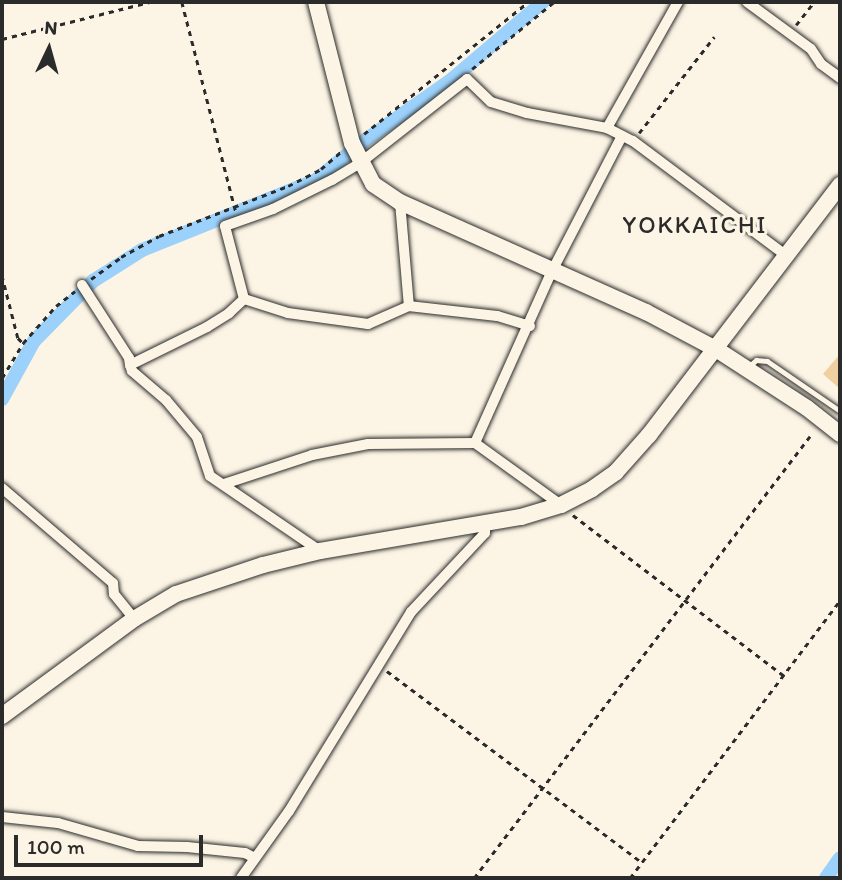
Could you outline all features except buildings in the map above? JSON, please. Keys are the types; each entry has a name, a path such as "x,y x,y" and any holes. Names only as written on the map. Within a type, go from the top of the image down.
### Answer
{"street":[{"path":"316,2 355,152 373,184 400,202 646,312 716,349 840,434"},
{"path":"607,128 678,2"},
{"path":"747,2 790,33 840,78"},
{"path":"244,299 225,226 273,209 467,79 491,102 527,113 607,128 628,138 787,256"},
{"path":"475,443 530,326 552,271 628,138"},
{"path":"2,716 134,619 176,594 212,580 320,551 485,524 561,505 616,472 716,349 840,185"},
{"path":"400,202 409,306"},
{"path":"82,285 130,358 132,371 166,400 197,437 207,469 224,484 320,551"},
{"path":"244,299 288,313 368,324 409,306 497,316 530,326"},
{"path":"130,365 206,327 229,313 244,299"},
{"path":"224,484 312,455 368,444 475,443 561,505"},
{"path":"2,488 113,583 114,594 134,619"},
{"path":"242,878 289,811 411,612 485,533 485,524"},
{"path":"2,817 58,823 138,846 187,847 245,853 255,858"}],"lane":[{"path":"747,369 756,360 767,361 840,411"}],"path":[{"path":"2,39 149,2"},
{"path":"182,2 238,222"},
{"path":"2,377 23,343 56,306 121,257 159,236 288,186 355,152 528,2"},
{"path":"467,79 469,72 480,61 554,2"},
{"path":"790,33 814,2"},
{"path":"628,138 714,37"},
{"path":"2,275 18,338 23,343"},
{"path":"474,878 810,436"},
{"path":"561,505 784,676"},
{"path":"630,878 840,600"},
{"path":"379,664 642,863"}],"waterway":[{"path":"2,399 34,341 93,281 142,250 316,180 364,141 451,80 543,2"},
{"path":"826,878 840,858"}],"district":[{"name":"YOKKAICHI","path":"695,225"}]}
